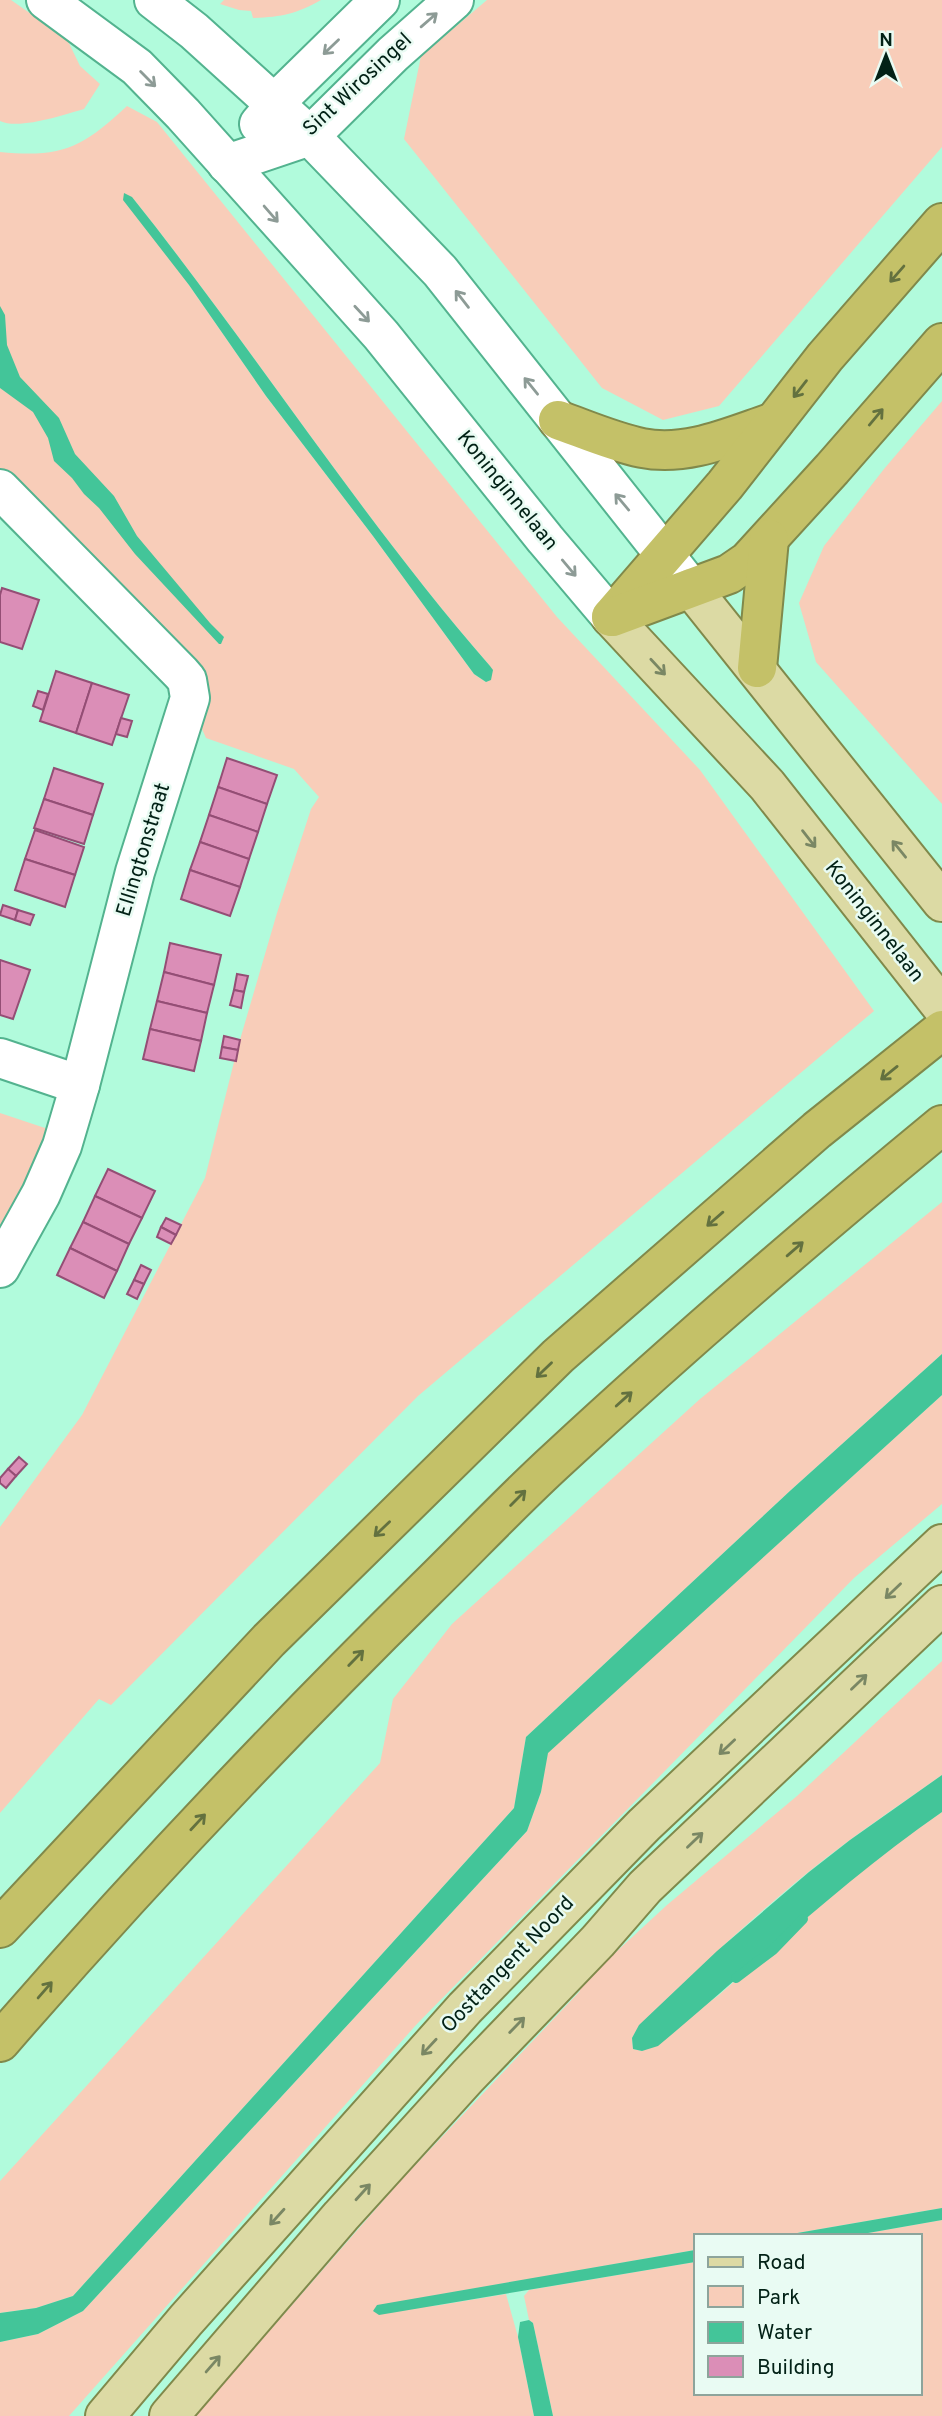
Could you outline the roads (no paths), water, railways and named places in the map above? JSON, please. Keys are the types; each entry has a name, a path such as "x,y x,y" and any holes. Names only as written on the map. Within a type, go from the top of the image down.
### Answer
{"highway":[{"path":"611,617 725,485 825,356 942,223"},
{"path":"611,617 729,574 748,561 942,342"},
{"path":"558,420 643,448 673,449 699,446 774,422"},
{"path":"757,668 769,540"},
{"path":"0,1928 269,1640 558,1356 817,1130 942,1030"},
{"path":"0,2042 197,1822 376,1638 555,1461 840,1210 942,1125"}],"main road":[{"name":"Koninginnelaan","path":"46,0 137,67 183,114 381,335 545,540 611,617 767,785 942,1007"},
{"path":"154,0 194,32 310,136 440,271 942,902"},
{"name":"Sint Wirosingel","path":"228,164 275,103 380,0"},
{"name":"Sint Wirosingel","path":"228,164 310,136 432,17 454,0"},
{"name":"Ellingtonstraat","path":"0,489 181,673 190,689 189,709 135,872 62,1146 22,1232 0,1268"},
{"path":"0,1058 80,1085"},
{"name":"Oosttangent Noord","path":"105,2416 195,2310 465,2008 644,1825 942,1544"},
{"path":"169,2416 341,2216 468,2076 598,1941 645,1887 942,1605"}],"water":[{"path":"124,193 132,197 177,255 352,493 490,666 493,670 491,680 486,682 474,674 266,396 189,285 123,200"},
{"path":"0,306 5,315 7,345 20,377 59,418 75,454 114,496 137,536 224,637 221,644 135,554 99,508 54,461 48,438 33,412 0,388"},
{"path":"942,1354 942,1395 548,1753 541,1792 527,1831 83,2311 38,2334 0,2342 0,2313 36,2308 73,2296 514,1808 526,1737 791,1490"},
{"path":"942,1775 942,1812 868,1867 658,2046 642,2051 633,2049 632,2038 639,2025 717,1951 809,1872"},
{"path":"942,2208 942,2220 862,2234 792,2234"},
{"path":"694,2250 694,2262 379,2315 373,2311 377,2305"},
{"path":"529,2320 533,2323 553,2416 534,2416 518,2337 520,2322"}],"waterway":[{"path":"736,1978 773,1950 803,1919"}]}
